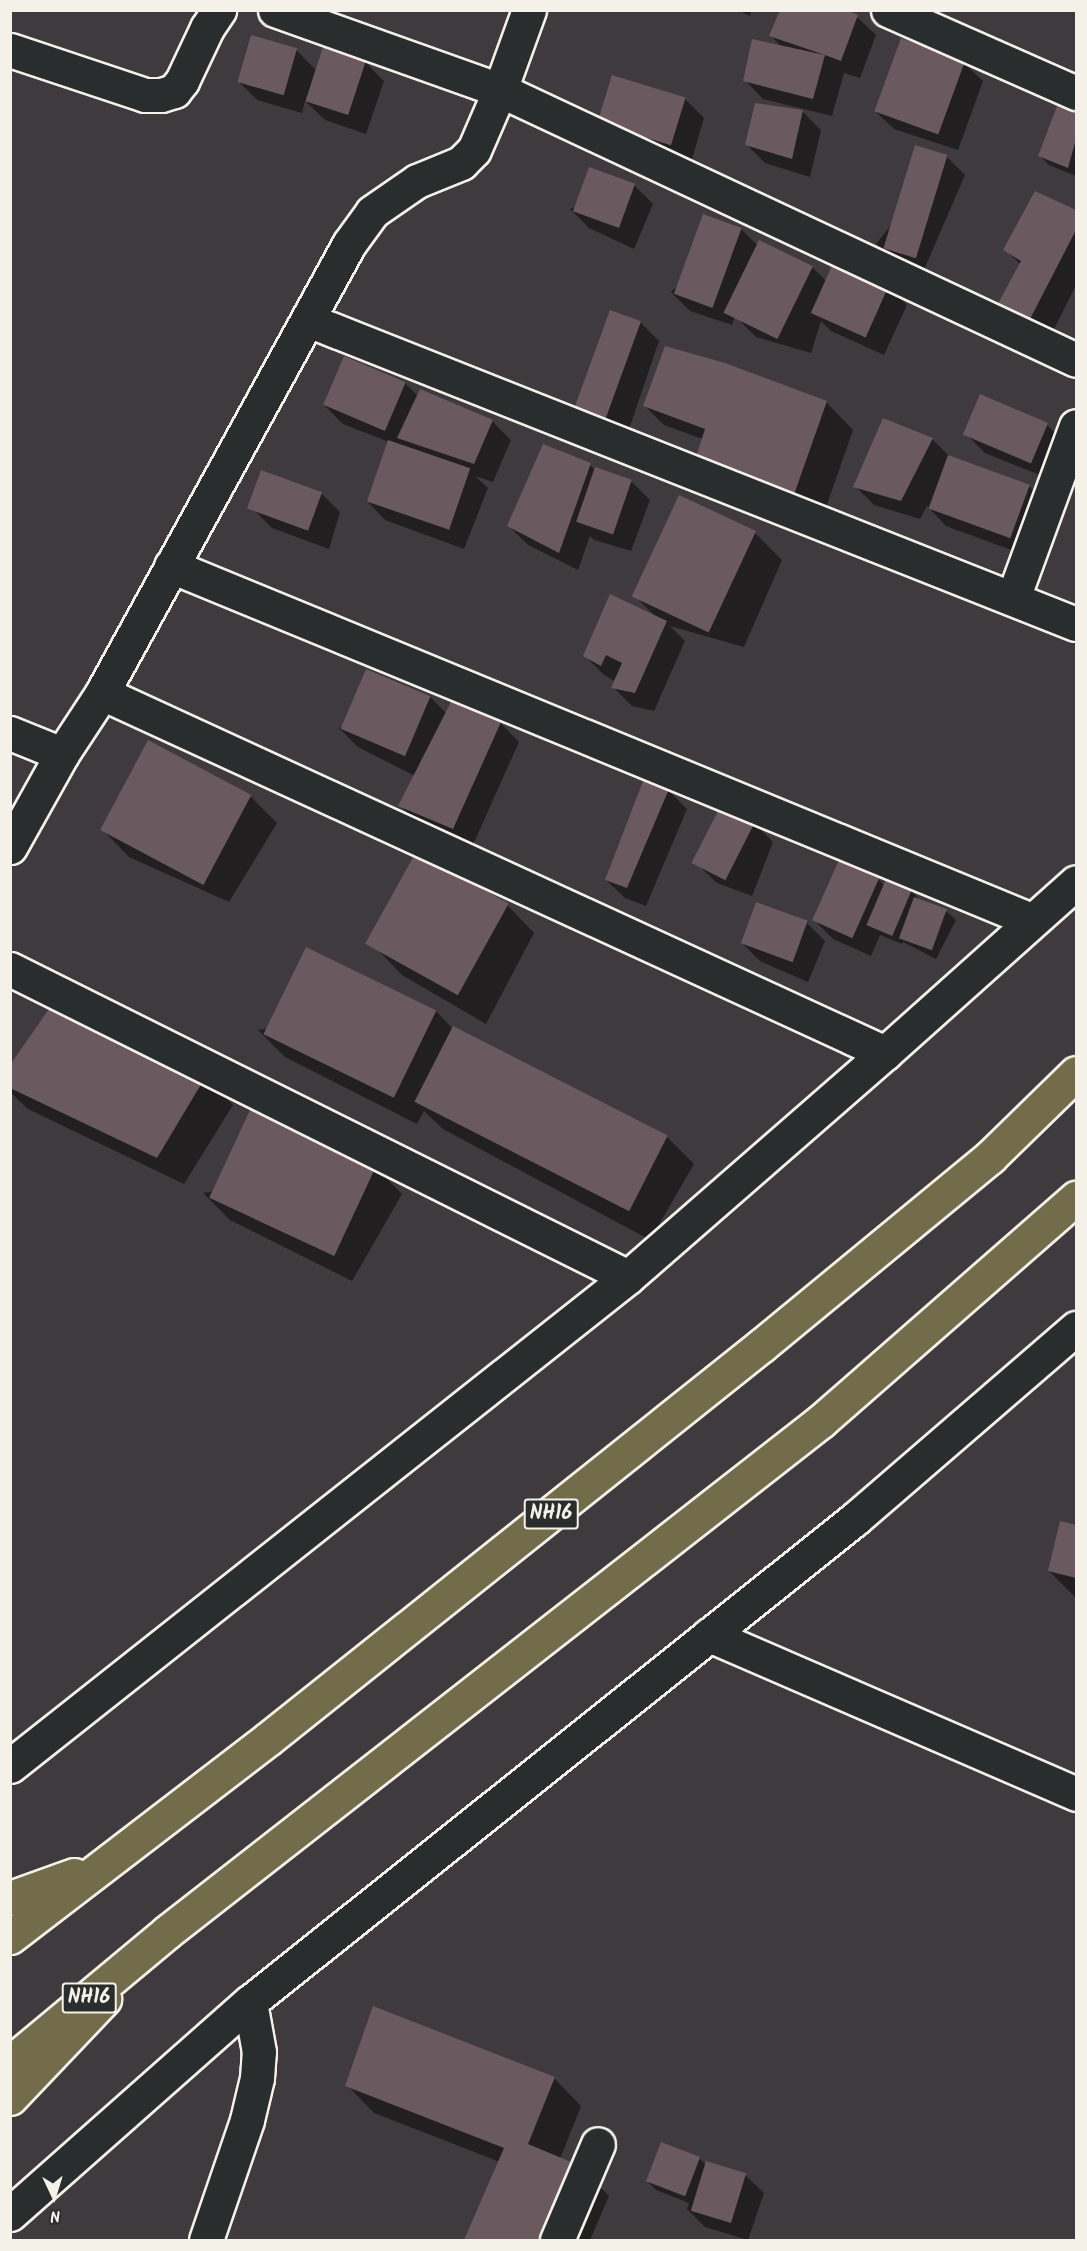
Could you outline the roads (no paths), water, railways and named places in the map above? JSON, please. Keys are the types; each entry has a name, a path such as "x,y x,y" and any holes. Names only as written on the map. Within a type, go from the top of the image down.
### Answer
{"main road":[{"name":"NH16","path":"10,1937 268,1739 762,1345 990,1157 1077,1073"},
{"name":"NH16","path":"10,2063 167,1932 821,1421 1077,1198"},
{"path":"10,1898 101,1866"},
{"path":"10,2098 167,1932"}],"street":[{"path":"10,50 145,94 161,95 174,90 182,81 207,28 219,10"},
{"path":"275,10 500,90 1077,360"},
{"path":"10,847 62,754 102,693 349,244 372,212 417,181 461,163 474,150 500,90 529,10"},
{"path":"888,10 1077,93"},
{"path":"308,320 1077,624"},
{"path":"1012,598 1077,426"},
{"path":"171,566 1031,920"},
{"path":"102,693 885,1053"},
{"path":"10,734 62,754"},
{"path":"10,1766 628,1277 885,1053 1031,920 1077,882"},
{"path":"10,969 628,1277"},
{"path":"10,2214 250,2002 856,1518 1077,1328"},
{"path":"709,1635 1077,1794"},
{"path":"206,2241 247,2120 256,2078 259,2052 250,2002"},
{"path":"557,2241 598,2144"}]}
